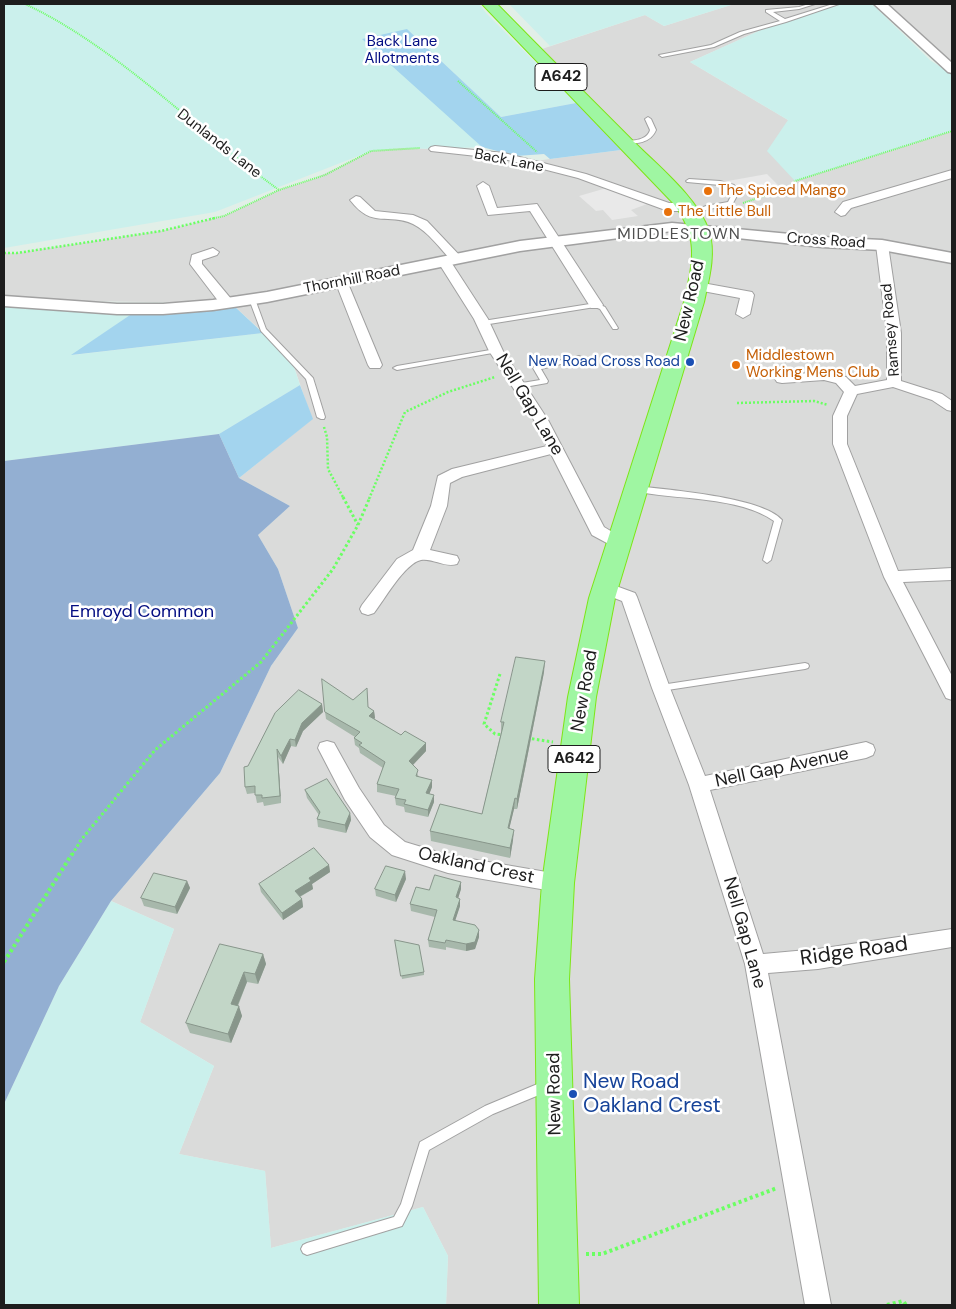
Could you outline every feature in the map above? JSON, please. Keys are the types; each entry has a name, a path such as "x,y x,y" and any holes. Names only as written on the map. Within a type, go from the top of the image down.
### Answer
{"highway":[{"name":"A642","path":"489,4 625,143 691,217"},
{"name":"New Road","path":"559,1305 552,979 558,883 582,697 605,588 672,375 702,262 691,217"}],"street":[{"path":"880,4 952,69"},
{"name":"Back Lane","path":"435,149 504,156 582,176 691,217"},
{"path":"841,212 847,205 952,174"},
{"path":"483,186 492,212 533,207 596,305"},
{"name":"Nell Gap Lane","path":"356,200 371,214 413,219 423,224 451,261 496,351 557,448 598,531 618,543"},
{"name":"Thornhill Road","path":"4,301 117,309 163,309 227,303 556,242 672,227 691,217"},
{"name":"Cross Road","path":"691,217 822,242 882,245 952,258"},
{"name":"Ramsey Road","path":"882,245 894,333 894,383 937,397 952,407"},
{"path":"212,252 196,258 196,264 227,303"},
{"path":"340,281 375,365"},
{"path":"697,286 747,295 743,314"},
{"path":"782,379 824,376 841,380 852,391"},
{"path":"894,383 852,391 841,409 837,422 840,444 892,577 952,693"},
{"path":"420,554 439,506 442,480 457,473 557,448"},
{"path":"368,609 403,563 420,554 451,560"},
{"path":"892,577 952,574"},
{"name":"Nell Gap Lane","path":"605,588 629,597 661,688 699,785 756,964 818,1305"},
{"name":"Oakland Crest","path":"327,748 352,794 377,831 399,849 448,864 558,883"},
{"name":"Nell Gap Avenue","path":"699,785 866,750"},
{"name":"Ridge Road","path":"756,964 818,959 952,938"}],"lane":[{"path":"784,21 768,10 799,8 813,4"},
{"path":"662,55 712,46 742,33 833,4"},
{"path":"625,143 648,139 652,136 648,119"},
{"path":"689,181 720,183 732,186 736,192 730,204 708,208 691,217"},
{"path":"252,299 263,330 309,378 321,417"},
{"path":"483,323 596,305 602,308 614,328"},
{"path":"397,368 496,351"},
{"path":"519,386 544,381 537,368 579,358"},
{"path":"635,489 739,504 774,514 778,520 768,560"},
{"path":"661,688 804,666"},
{"path":"307,1249 398,1222 406,1206 424,1146 489,1110 554,1083"}],"path":[{"name":"Dunlands Lane","path":"25,4 44,13 114,58 238,162 279,190 325,175 371,151 402,148 435,149"},
{"path":"458,81 535,149 550,168"},
{"path":"730,204 746,203 788,188 795,180 952,131"},
{"path":"4,253 17,253 170,229 224,216 279,190"},
{"path":"4,962 82,840 156,750 261,662 333,568 358,525 405,412 470,383 510,372"},
{"path":"737,403 814,401 841,409"},
{"path":"321,417 327,437 328,469 358,525"},
{"path":"500,674 484,724 495,734 513,736"},
{"path":"522,737 576,745"},
{"path":"558,1253 602,1254 795,1181"},
{"path":"887,1305 903,1301 906,1305"}],"shaded area":[{"path":"734,4 839,4 761,30 690,62 788,120 795,180 952,131 952,1305 446,1305 448,1256 423,1207 271,1248 265,1171 179,1154 214,1066 140,1022 174,929 111,901 220,773 271,666 298,628 278,569 258,535 290,506 239,478 312,419 291,358 233,305 227,303 76,301 4,297 4,253 17,253 161,231 224,216 279,190 314,179 371,151 401,148 435,149 519,163 621,150 641,150 542,49 645,15 664,26"},
{"path":"880,4 952,4 952,69 913,36"},
{"path":"767,174 780,187 741,194 728,181"},
{"path":"617,185 655,201 631,210 638,216 612,220 603,210 596,211 579,196"}],"green space":[{"path":"4,4 479,4 576,103 501,117 407,29 472,136 482,147 401,148 371,151 215,212 4,248"},
{"path":"509,4 734,4 664,26 645,15 550,46"},
{"path":"839,4 872,4 931,61 952,74 952,131 795,181 767,151 788,120 690,62 761,30"},
{"name":"Back Lane Allotments","path":"407,29 501,117 576,103 621,150 550,159 544,154 516,156 482,147 362,39"},
{"path":"233,305 263,333 71,355 133,313"},
{"path":"4,306 133,313 73,355 263,333 291,358 300,385 219,434 4,461"},
{"path":"300,385 313,419 239,478 219,434"},
{"name":"Emroyd Common","path":"219,434 239,478 290,506 258,535 278,569 298,628 271,666 220,773 111,901 59,986 4,1104 4,461"},
{"path":"111,901 174,929 140,1022 214,1066 179,1154 265,1171 271,1248 423,1207 448,1256 446,1305 4,1305 4,1104 59,986"}],"building":[{"path":"516,657 545,661 517,799 515,798 508,828 514,830 510,848 430,831 440,804 482,814 504,722 501,722"},
{"path":"322,679 353,700 367,688 368,707 374,711 369,716 401,735 405,731 426,743 409,761 418,770 416,776 432,780 426,793 434,795 428,810 404,804 406,800 395,798 399,789 377,784 385,762 359,745 362,743 354,738 360,732 325,712"},
{"path":"299,690 322,704 302,723 295,740 290,739 281,756 277,749 280,796 262,798 262,795 255,795 255,786 245,787 244,767 248,766 275,713"},
{"path":"327,779 350,813 345,825 317,819 320,812 305,790"},
{"path":"314,848 329,865 309,878 311,881 295,891 302,899 282,913 259,884"},
{"path":"386,866 405,871 395,895 375,889"},
{"path":"154,873 187,881 175,907 141,898"},
{"path":"435,875 461,882 456,897 460,899 453,920 475,925 479,930 475,942 466,944 446,940 445,943 428,940 437,910 410,904 416,887 429,890"},
{"path":"395,940 419,945 424,972 401,976"},
{"path":"220,944 263,954 255,974 244,972 231,1004 239,1006 228,1034 186,1023"}],"place":[{"name":"The Spiced Mango","path":"708,191"},
{"name":"The Little Bull","path":"668,212"},
{"name":"New Road Cross Road","path":"690,362"},
{"name":"Middlestown Working Mens Club","path":"736,365"},
{"name":"New Road Oakland Crest","path":"573,1094"}],"district":[{"name":"MIDDLESTOWN","path":"679,235"}]}
